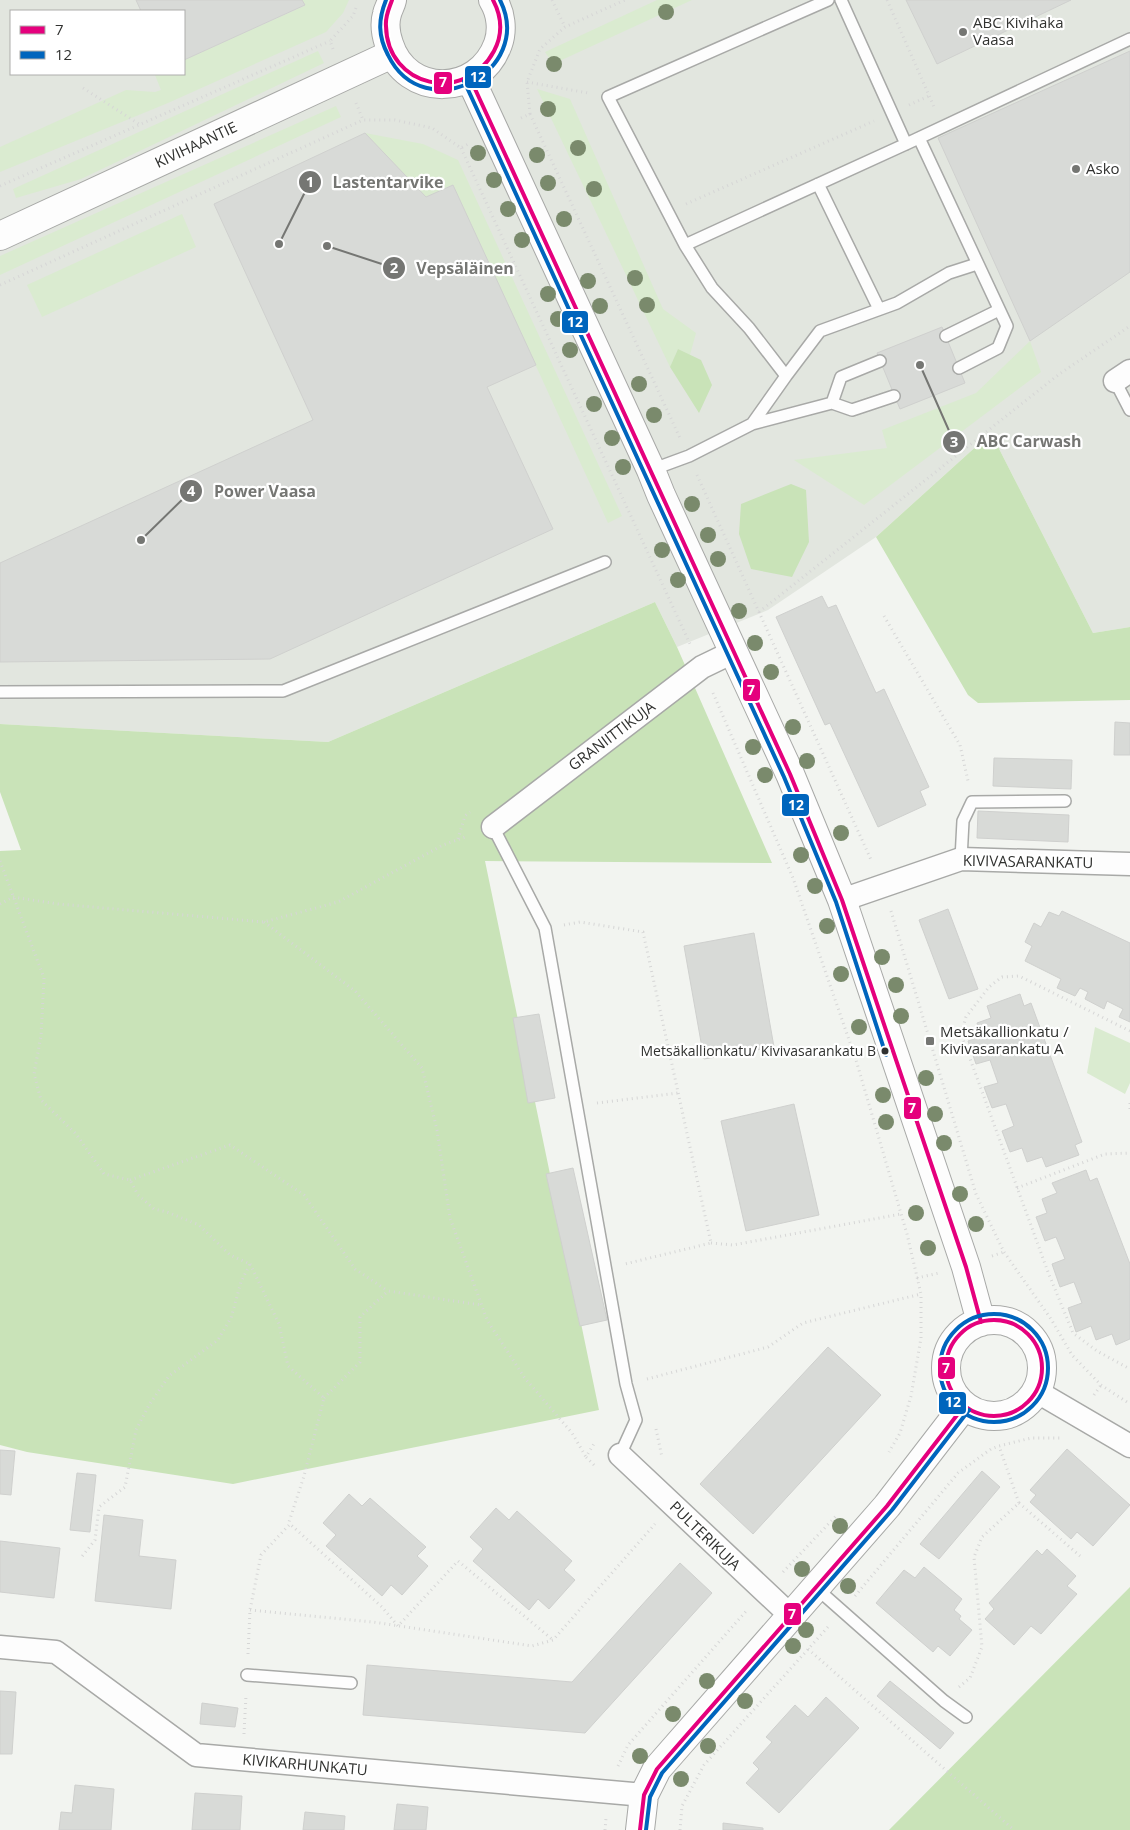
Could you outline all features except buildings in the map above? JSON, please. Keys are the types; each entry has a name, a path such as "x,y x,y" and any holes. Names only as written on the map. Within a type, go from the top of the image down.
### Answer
{"street":[{"path":"392,0 386,15 386,35 392,54 402,69 418,79 435,84 453,84 470,78 484,68 494,54 500,38 499,2"},
{"name":"KIVIHAANTIE","path":"0,236 392,54"},
{"path":"470,78 790,774 842,900 966,1267 981,1322"},
{"name":"GRANIITTIKUJA","path":"493,827 702,667 733,652"},
{"name":"KIVIVASARANKATU","path":"842,900 961,859 1130,864"},
{"path":"997,1320 1012,1324 1026,1333 1036,1345 1041,1360 1041,1376 1036,1391 1028,1402 1016,1411 1003,1416 989,1416 976,1413 964,1406 954,1395 947,1381 946,1366 949,1351 956,1338 967,1328 981,1322 997,1320"},
{"path":"1036,1391 1080,1415 1130,1446"},
{"path":"640,1830 644,1795 657,1769 814,1587 887,1506 964,1406"},
{"name":"PULTERIKUJA","path":"620,1455 790,1615"},
{"name":"KIVIKARHUNKATU","path":"0,1647 56,1652 196,1755 644,1795"}],"lane":[{"path":"786,376 749,328 712,288 685,245 608,97 828,0"},
{"path":"841,0 906,144"},
{"path":"685,245 920,138 1130,39"},
{"path":"920,138 1007,326 998,348 959,368"},
{"path":"818,184 879,309"},
{"path":"752,424 820,331 897,302 949,272 977,264"},
{"path":"946,336 999,310"},
{"path":"832,403 842,377 880,361"},
{"path":"1122,376 1130,410"},
{"path":"651,470 689,456 752,424 832,403 852,410 894,396"},
{"path":"0,692 283,691 605,562"},
{"path":"961,859 962,821 972,802 1065,801"},
{"path":"493,827 545,928 626,1384 636,1420 620,1455"},
{"path":"814,1587 944,1701 966,1717"},
{"path":"248,1675 351,1683"}],"path":[{"path":"552,0 565,27"},
{"path":"461,148 530,114 527,82 540,49 565,27 626,0"},
{"path":"886,0 943,126"},
{"path":"0,186 330,41"},
{"path":"527,82 608,97"},
{"path":"83,88 140,124"},
{"path":"668,212 929,96"},
{"path":"0,284 363,120 395,120 432,128 461,148 570,387 702,667 794,878 856,1060 901,1214 921,1294 921,1338 911,1396 900,1433 887,1455"},
{"path":"759,612 1058,375 1130,326"},
{"path":"884,616 960,745 972,802"},
{"path":"0,904 12,897 58,904 264,922 338,902 443,845 493,827"},
{"path":"0,861 44,978 41,1036 34,1074 41,1100 76,1134 104,1174 130,1180 230,1145 304,1195 355,1269 388,1291 481,1305"},
{"path":"264,922 355,991 422,1068 437,1130 450,1218 486,1320 524,1377 572,1433 586,1457"},
{"path":"545,928 580,922 643,932 711,1243"},
{"path":"1130,1031 1020,976 1002,977 989,987 966,1017 961,1034 1017,1188 1073,1333 1097,1351 1130,1370"},
{"path":"577,1107 623,1099 678,1093"},
{"path":"1130,1103 1130,1110"},
{"path":"1017,1188 1105,1154 1130,1153"},
{"path":"130,1180 138,1195 154,1209 199,1225 230,1255 250,1264 279,1324 288,1366 324,1398"},
{"path":"606,1269 711,1243 733,1245 901,1214"},
{"path":"80,1559 95,1540 99,1508 125,1487 136,1430 150,1405 169,1376 218,1340 231,1318 241,1282 250,1264"},
{"path":"289,1522 304,1476 324,1398 360,1362 360,1318 388,1291"},
{"path":"626,1384 768,1347 803,1323 921,1294"},
{"path":"680,1830 682,1806 704,1765 841,1612 958,1473 991,1449 999,1446 1031,1438 1062,1439 1100,1385"},
{"path":"654,1425 663,1461"},
{"path":"999,1446 1019,1503 1080,1556"},
{"path":"944,1701 970,1678 982,1647 974,1557 982,1537 1019,1503"},
{"path":"605,1830 615,1772 628,1745 764,1592 838,1514"},
{"path":"250,1610 398,1626 532,1646 552,1640 657,1522"},
{"path":"235,1736 244,1737 250,1610 261,1555 290,1524 382,1607 398,1626"},
{"path":"398,1626 458,1561 552,1640"},
{"path":"808,1649 1014,1830"}],"shaded area":[{"path":"0,0 1130,0 1130,627 1093,633 991,433 876,537 768,610 677,647 655,602 328,742 0,724"}],"green space":[{"path":"302,0 349,0 343,13 326,32 168,103 0,172 0,147 126,90 155,92 161,90 155,75 185,75 185,60 304,6"},
{"path":"657,0 692,0 553,64 545,52"},
{"path":"318,51 324,63 81,179 16,198 13,189"},
{"path":"537,89 570,99 663,309 696,333 690,355 678,349 670,367"},
{"path":"336,106 341,117 0,275 0,256"},
{"path":"365,133 423,144 458,160 622,516 608,523 453,185 426,197"},
{"path":"182,214 196,247 42,317 27,285"},
{"path":"1030,341 1041,372 864,505 794,460 887,448 882,430 976,393"},
{"path":"678,349 701,360 712,385 699,413 670,367"},
{"path":"991,433 1093,633 1130,627 1130,700 978,703 968,695 876,537"},
{"path":"791,484 806,490 809,542 792,577 751,569 739,534 741,504"},
{"path":"655,602 677,647 772,863 485,861 599,1410 233,1484 27,1452 0,1445 0,851 21,850 0,792 0,724 328,742"},
{"path":"1095,1027 1130,1043 1130,1083 1125,1094 1087,1073"},
{"path":"1130,1587 1130,1830 889,1830"}],"transit line":[{"name":"12","path":"386,0 380,28 382,41 388,55 405,77 426,88 449,89 471,82 490,69 503,49 507,26 500,0"},
{"name":"7","path":"392,0 386,26 390,47 399,63 413,75 430,82 447,83 465,78 481,68 494,51 499,38 500,19 493,0"},
{"name":"7","path":"470,78 790,774 842,900 966,1267 981,1322"},
{"name":"12","path":"464,81 784,777 836,902 886,1055"},
{"name":"12","path":"994,1314 1015,1318 1032,1330 1044,1347 1048,1368 1044,1389 1032,1406 1015,1418 994,1422 973,1418 956,1406 944,1389 940,1368 944,1347 956,1330 973,1318 994,1314"},
{"name":"7","path":"994,1320 1012,1324 1028,1334 1038,1350 1042,1368 1038,1386 1028,1402 1012,1412 994,1416 976,1412 960,1402 950,1386 946,1368 950,1350 960,1334 976,1324 994,1320"},
{"name":"7","path":"640,1830 644,1795 657,1769 887,1506 964,1406"},
{"name":"12","path":"646,1830 650,1797 662,1773 892,1510 969,1410"}],"place":[{"name":"ABC Kivihaka Vaasa","path":"963,32"},
{"name":"Asko","path":"1076,169"},
{"name":"Lastentarvike","path":"279,244"},
{"name":"Vepsäläinen","path":"327,246"},
{"name":"ABC Carwash","path":"920,365"},
{"name":"Power Vaasa","path":"141,540"},
{"name":"Metsäkallionkatu / Kivivasarankatu A","path":"930,1041"},
{"name":"Metsäkallionkatu/ Kivivasarankatu B","path":"885,1051"}]}
